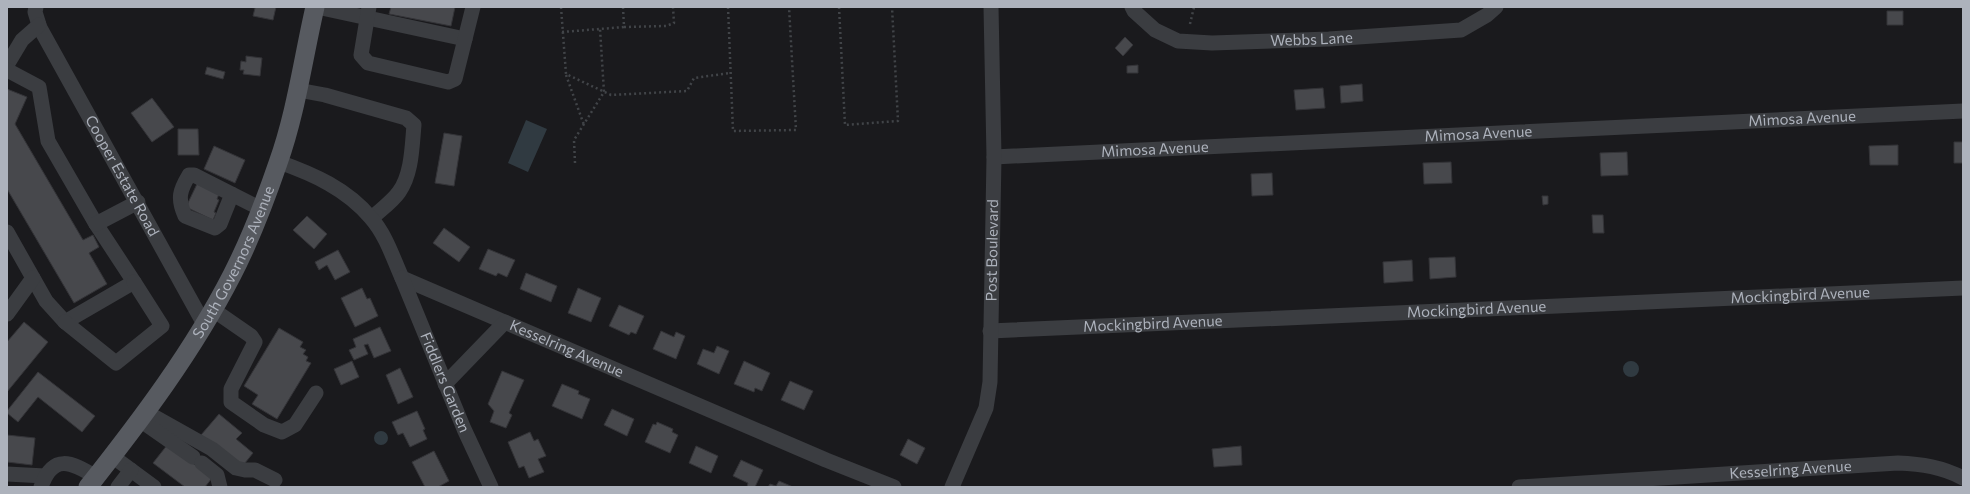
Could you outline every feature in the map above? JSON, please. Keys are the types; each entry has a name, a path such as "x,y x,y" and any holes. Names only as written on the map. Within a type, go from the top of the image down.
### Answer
{"main road":[{"name":"South Governors Avenue","path":"92,482 143,416 180,364 232,274 261,209 279,162 298,90 315,10"}],"street":[{"name":"Cooper Estate Road","path":"36,7 35,12 40,26 138,202 208,316"},
{"path":"367,12 361,55 368,62 448,82 455,79 473,7"},
{"name":"Post Boulevard","path":"952,487 986,408 990,382 994,157 991,7"},
{"name":"Webbs Lane","path":"1132,7 1134,11 1155,30 1178,41 1212,43 1329,39 1461,30 1487,15 1496,7"},
{"path":"315,10 367,12 465,39"},
{"path":"7,64 22,40 40,26"},
{"path":"7,70 39,88 48,141 96,224 162,326 116,363 65,322 46,301 7,232"},
{"path":"298,90 339,99 406,118 414,125 411,156 404,183 398,193 372,218"},
{"name":"Mimosa Avenue","path":"994,157 1963,111"},
{"path":"279,162 328,182 352,200 372,218 384,238 402,278"},
{"path":"232,194 261,209"},
{"path":"96,224 138,202"},
{"path":"7,314 33,278"},
{"name":"Kesselring Avenue","path":"402,278 826,460 894,487"},
{"name":"Fiddlers Garden","path":"402,278 445,384 491,487"},
{"path":"65,322 134,282"},
{"name":"Mockingbird Avenue","path":"990,331 1963,288"},
{"path":"208,316 251,336 255,342 231,389 231,402 264,425 282,432 294,425 316,393"},
{"path":"445,384 505,322"},
{"path":"143,416 217,475 220,487"},
{"path":"143,416 212,449 236,468 255,470 275,480"},
{"path":"112,456 131,470 147,485"},
{"path":"7,474 43,482 52,466 62,463 76,465 92,482"},
{"name":"Kesselring Avenue","path":"1519,487 1898,463 1920,464 1936,467 1963,478"},
{"path":"118,487 131,470"}],"path":[{"path":"561,7 566,74 584,124"},
{"path":"623,7 624,27"},
{"path":"562,32 624,27 666,26 674,23 673,7"},
{"path":"728,7 733,131 796,130 789,7"},
{"path":"838,7 845,125 898,121 892,7"},
{"path":"1190,24 1194,7"},
{"path":"575,162 574,140 604,92 600,29"},
{"path":"566,74 611,95 687,91 694,78 730,74"}],"shaded area":[{"path":"526,120 547,129 528,172 508,163"},
{"path":"1631,361 1638,366 1639,369 1634,376 1631,377 1624,372 1623,369 1628,362"},
{"path":"378,431 384,431 388,435 388,441 384,445 378,445 374,441 374,435"}],"building":[{"path":"248,7 276,7 273,20 253,16 255,8"},
{"path":"391,7 455,7 451,26 389,14"},
{"path":"1887,11 1903,11 1903,25 1887,25"},
{"path":"1125,37 1133,45 1123,56 1115,48"},
{"path":"246,56 262,58 260,76 243,74 244,70 240,70 241,61 246,62"},
{"path":"1138,65 1138,73 1127,73 1127,66"},
{"path":"207,67 225,72 223,79 205,74"},
{"path":"1362,84 1363,101 1341,103 1340,86"},
{"path":"1323,88 1325,108 1296,110 1294,90"},
{"path":"7,89 27,97 15,124 83,240 93,235 99,247 89,253 107,284 74,303 7,189"},
{"path":"152,98 174,127 152,142 131,113"},
{"path":"178,129 198,129 199,155 178,155"},
{"path":"444,133 462,136 454,186 435,183"},
{"path":"1954,142 1963,142 1963,163 1954,163"},
{"path":"1898,145 1898,165 1870,165 1869,146"},
{"path":"214,146 245,160 235,183 204,169"},
{"path":"1627,152 1628,175 1601,176 1600,153"},
{"path":"1451,162 1452,183 1424,184 1423,163"},
{"path":"1272,173 1273,195 1252,196 1251,174"},
{"path":"197,184 219,194 217,199 219,200 214,212 216,213 213,220 186,207"},
{"path":"1542,196 1548,196 1548,204 1543,205"},
{"path":"1592,215 1603,215 1604,233 1593,233"},
{"path":"307,216 327,234 314,249 293,230"},
{"path":"444,228 470,247 459,262 433,243"},
{"path":"488,249 515,260 507,277 498,273 496,276 479,269"},
{"path":"338,250 350,272 335,280 327,265 319,270 315,262"},
{"path":"1455,257 1456,277 1430,279 1429,258"},
{"path":"1412,260 1413,281 1384,283 1383,262"},
{"path":"526,273 557,286 551,302 520,289"},
{"path":"362,288 367,299 370,298 378,316 355,327 341,298"},
{"path":"578,288 601,298 591,322 568,313"},
{"path":"619,305 644,316 636,334 631,332 629,335 609,326"},
{"path":"24,322 48,342 7,392 7,342"},
{"path":"380,327 391,351 374,358 368,344 364,345 368,354 354,360 349,350 356,347 353,339"},
{"path":"279,328 303,342 300,347 306,350 303,354 308,357 306,361 311,363 277,419 252,404 258,395 244,386"},
{"path":"661,331 674,337 676,332 685,336 676,359 653,349"},
{"path":"717,346 729,351 719,374 697,364 703,349 714,353"},
{"path":"352,361 359,377 341,385 334,369"},
{"path":"744,361 770,373 762,391 755,388 754,392 734,384"},
{"path":"400,368 413,397 398,404 386,375"},
{"path":"502,371 524,380 509,413 512,415 506,428 490,422 494,411 488,404"},
{"path":"38,372 95,416 82,432 38,397 18,422 7,413 7,411"},
{"path":"790,381 813,391 804,410 781,400"},
{"path":"562,384 579,391 578,394 590,399 582,419 552,406"},
{"path":"612,409 634,419 627,436 604,425"},
{"path":"417,411 425,429 423,430 427,439 410,447 403,433 398,435 392,422"},
{"path":"219,414 242,433 236,439 253,453 241,468 201,435"},
{"path":"657,422 673,429 672,432 678,435 670,453 645,442 653,424 656,425"},
{"path":"530,432 534,441 538,439 546,456 538,459 544,472 529,478 524,466 519,468 508,442"},
{"path":"7,435 35,438 32,465 7,462"},
{"path":"908,439 925,448 917,464 900,455"},
{"path":"168,444 212,478 205,487 185,487 153,463"},
{"path":"696,446 718,456 711,473 689,463"},
{"path":"1241,446 1242,465 1214,467 1212,449"},
{"path":"434,451 449,481 438,487 425,487 412,462"},
{"path":"741,460 763,470 755,487 747,487 748,483 733,476"},
{"path":"779,481 793,487 768,487 770,484 776,486"}]}
